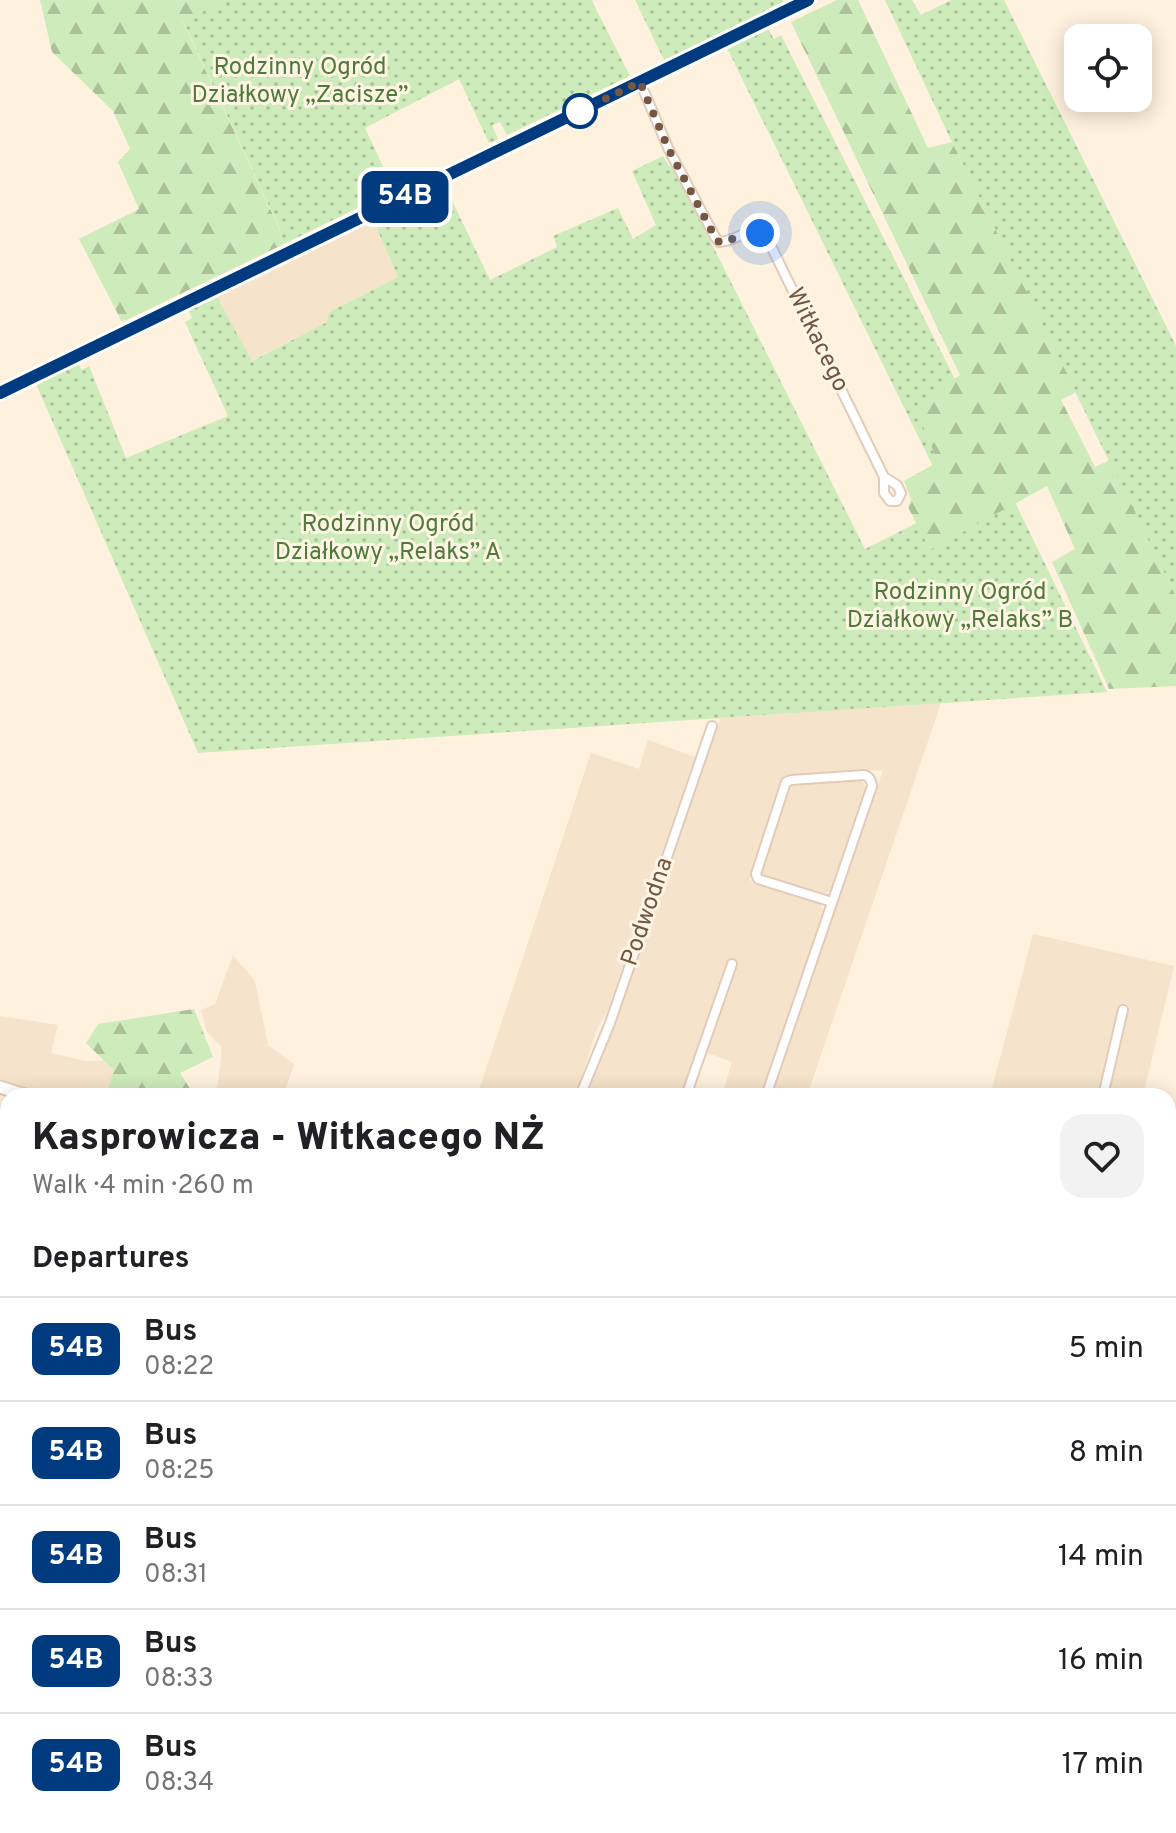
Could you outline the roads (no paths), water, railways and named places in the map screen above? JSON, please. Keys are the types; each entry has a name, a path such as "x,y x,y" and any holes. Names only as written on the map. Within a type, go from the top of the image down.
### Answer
{"street":[{"path":"0,393 809,0"},
{"name":"Witkacego","path":"640,82 669,150 719,242 753,230 769,242 884,477"},
{"name":"Podwodna","path":"583,1088 610,1023 712,726"},
{"path":"769,1088 872,786 868,776 786,782 756,874 758,879 832,902"},
{"path":"689,1088 732,964"},
{"path":"1105,1088 1123,1010"}],"park label":[{"name":"Rodzinny Ogród Działkowy „Zacisze”","path":"300,82"},
{"name":"Rodzinny Ogród Działkowy „Relaks” A","path":"388,539"},
{"name":"Rodzinny Ogród Działkowy „Relaks” B","path":"960,607"}]}
